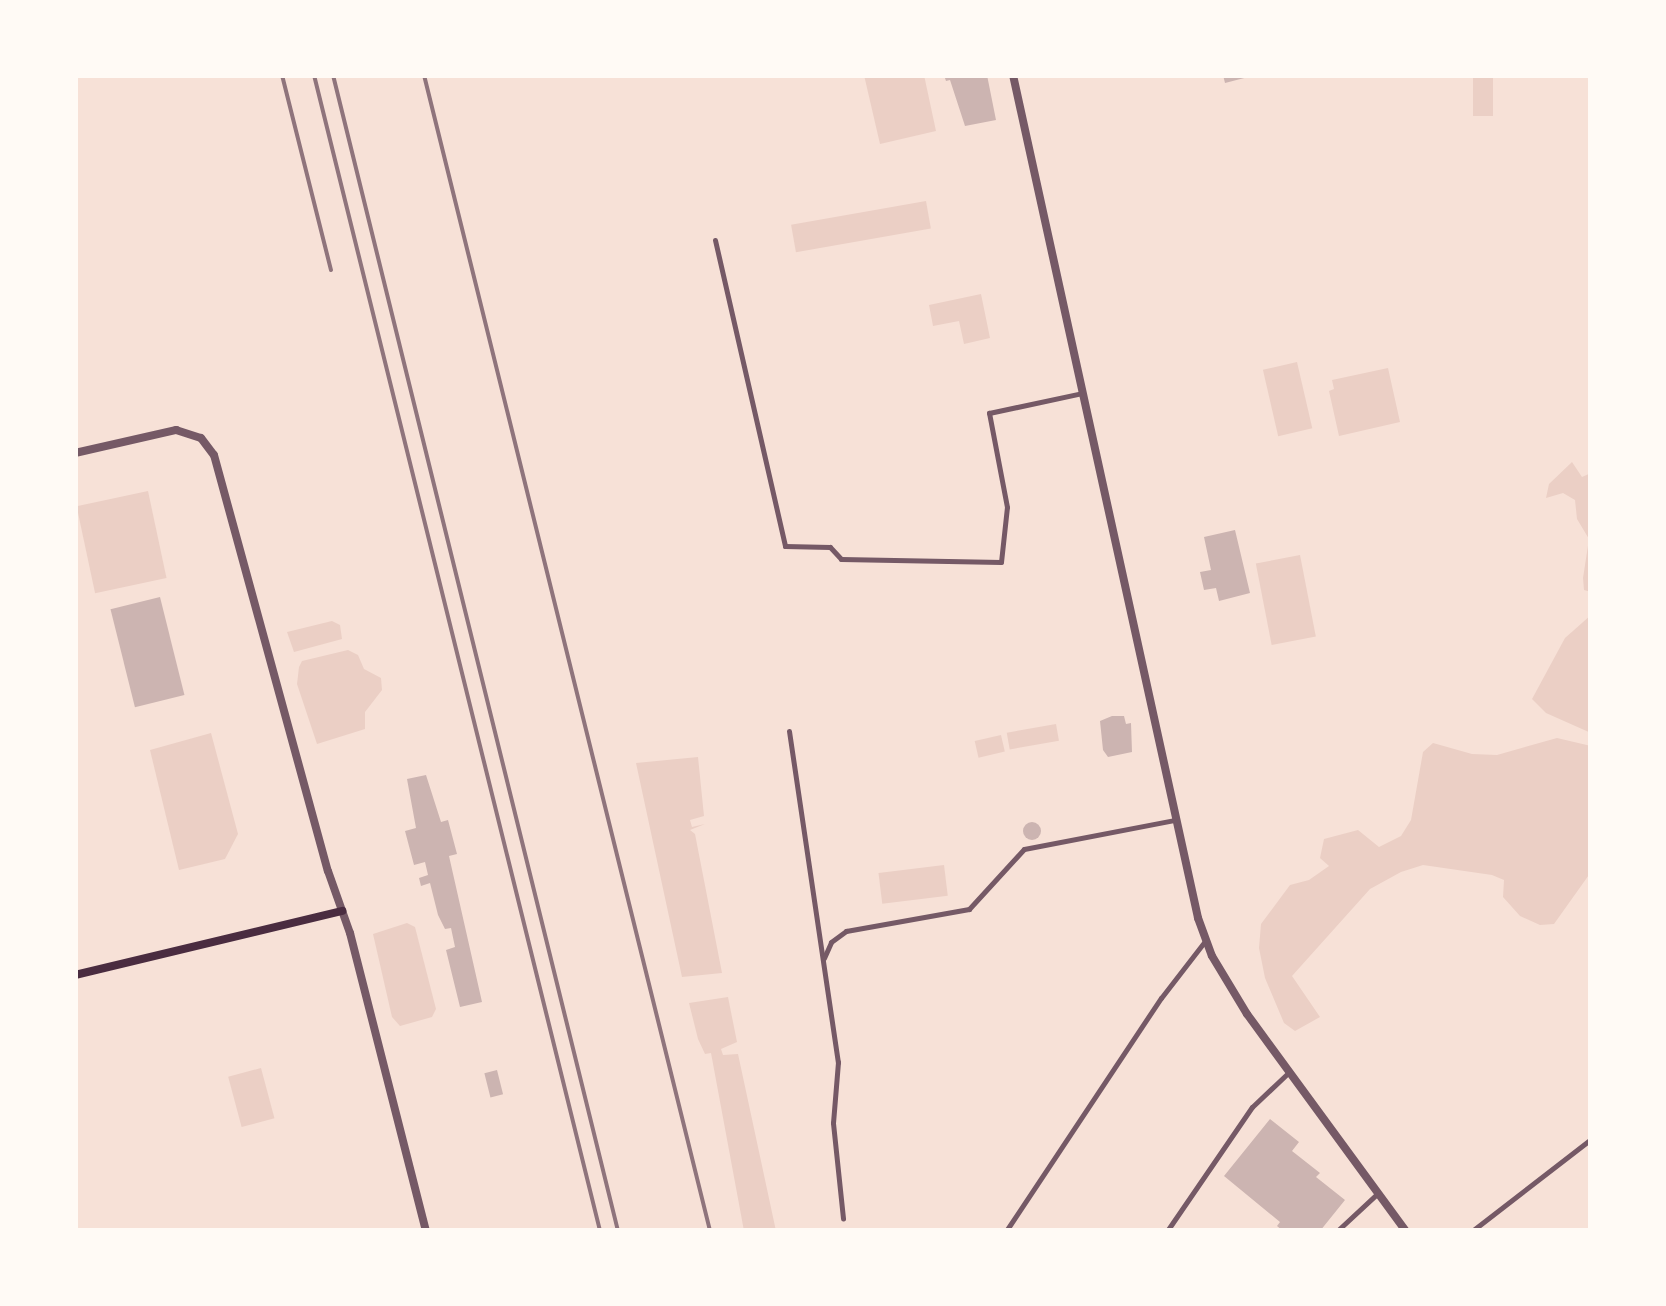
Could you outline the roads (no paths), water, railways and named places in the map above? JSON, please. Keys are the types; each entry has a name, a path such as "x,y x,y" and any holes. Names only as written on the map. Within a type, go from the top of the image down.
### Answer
{"main road":[{"path":"75,975 342,911"}],"street":[{"path":"1013,75 1175,820 1206,940 1234,994 1406,1231"},
{"path":"715,240 786,546 830,547 841,559 1001,562 1007,507 989,413 1084,393"},
{"path":"75,454 176,430 201,438 214,456 342,911 426,1231"},
{"path":"788,730 838,1062 833,1123 843,1218"},
{"path":"822,962 831,942 846,931 968,909 1024,849 1175,820"},
{"path":"1006,1231 1150,1014 1206,940"},
{"path":"1167,1231 1252,1107 1290,1072"},
{"path":"1472,1231 1591,1139"},
{"path":"1337,1231 1378,1193"}],"railway":[{"path":"282,75 331,270"},
{"path":"314,75 600,1231"},
{"path":"333,75 618,1231"},
{"path":"424,75 710,1231"}]}
